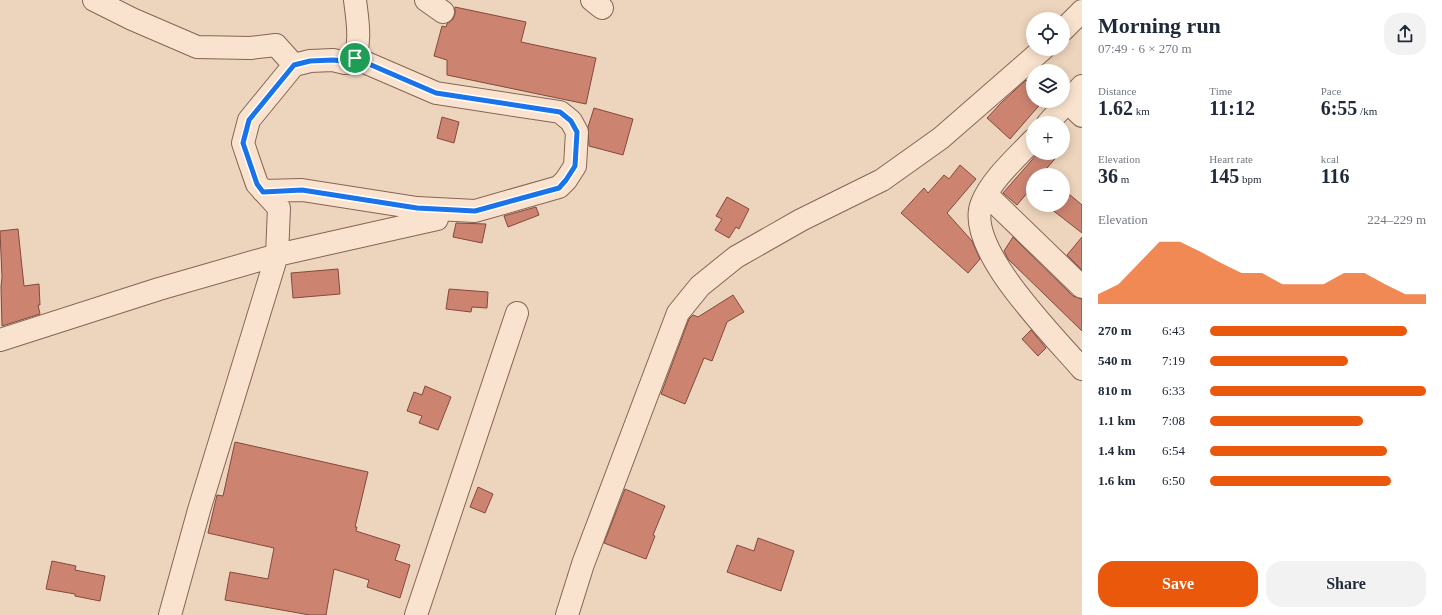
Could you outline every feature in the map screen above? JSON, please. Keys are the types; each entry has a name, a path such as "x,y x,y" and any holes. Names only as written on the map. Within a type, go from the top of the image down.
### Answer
{"street":[{"path":"94,0 132,19 197,47 250,48 276,45 294,65"},
{"path":"170,615 199,510 277,255 279,208 257,184 243,143 249,120 294,65 310,61 333,60 352,62 358,48 355,0"},
{"path":"1070,23 1082,11"},
{"path":"567,615 583,564 678,313 700,286 736,257 801,220 882,180 941,138 1035,56"},
{"path":"263,192 302,190 417,208 475,211 559,188 575,166 577,132 571,121 560,112 436,93 355,58"},
{"path":"1061,116 1074,109 1082,86"},
{"path":"1026,148 996,181 981,204 979,218 983,234 992,258 1007,282 1082,369"},
{"path":"987,195 1082,287"},
{"path":"0,340 159,289 277,255 437,219"},
{"path":"416,615 517,313"}],"building":[{"path":"455,7 526,22 521,42 596,58 586,104 447,75 447,60 434,56 442,26 446,27 447,24 453,19"},
{"path":"1026,80 1026,108 1037,108 1030,116 1026,116 1026,121 1010,139 987,118"},
{"path":"594,108 633,119 623,155 589,146 588,127"},
{"path":"442,117 459,122 454,143 437,138"},
{"path":"1032,160 1054,160 1047,168 1026,168 1026,194 1017,205 1003,193"},
{"path":"960,165 976,179 947,213 972,241 980,259 968,273 901,213 924,188 928,193 944,175 949,179"},
{"path":"1070,195 1082,205 1082,233 1055,212 1070,212"},
{"path":"727,197 749,209 739,229 736,227 729,238 715,230 722,219 716,216"},
{"path":"536,207 539,215 508,227 504,216"},
{"path":"456,223 486,224 482,243 453,237"},
{"path":"18,229 24,286 39,284 40,305 38,305 40,314 2,326 0,231"},
{"path":"1013,237 1073,296 1082,299 1082,331 1008,259 1004,251"},
{"path":"1082,237 1082,270 1067,255"},
{"path":"338,269 340,294 293,298 291,273"},
{"path":"449,289 488,292 487,308 472,307 471,312 446,309"},
{"path":"733,295 744,312 727,322 712,361 704,358 685,404 661,394 689,319 693,315 698,317"},
{"path":"1031,330 1046,348 1038,356 1022,339"},
{"path":"425,386 451,397 438,430 419,423 422,416 407,411 414,392 422,395"},
{"path":"235,442 368,472 355,527 357,527 356,531 400,545 395,560 410,565 400,598 367,587 369,580 334,569 326,615 310,615 225,600 230,572 268,579 274,548 208,533 217,495 223,496"},
{"path":"478,487 493,494 485,513 470,507"},
{"path":"625,489 665,506 653,535 655,536 646,559 604,543"},
{"path":"758,538 794,551 781,591 727,572 737,545 754,551"},
{"path":"52,561 76,566 75,570 105,576 100,601 75,596 75,594 46,589"}],"route":[{"path":"355,58 436,93 560,112 571,121 577,132 575,166 559,188 475,211 417,208 302,190 263,192 257,184 243,143 249,120 294,65 310,61 333,60 344,63 352,62 355,58"}]}
